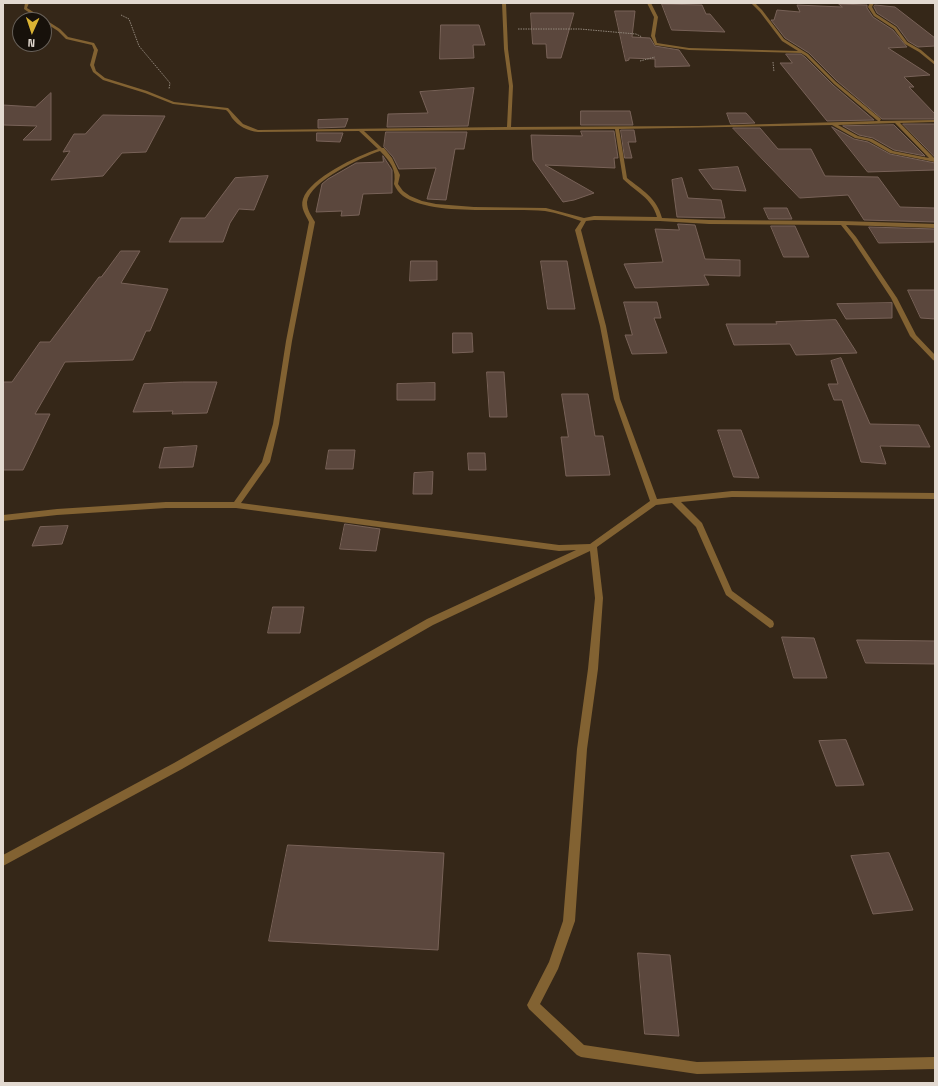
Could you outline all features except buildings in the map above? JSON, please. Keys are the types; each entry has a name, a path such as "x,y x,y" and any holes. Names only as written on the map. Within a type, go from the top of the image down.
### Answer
{"street":[{"path":"27,3 25,8 30,13 59,30 67,38 93,44 96,50 92,65 94,71 104,79 181,104 215,106 228,109 232,116 247,128 253,130 617,128 935,121"},
{"path":"504,3 511,86 509,128"},
{"path":"649,3 656,18 652,36 656,44 689,49 802,52"},
{"path":"753,3 775,28 778,35 802,52 879,120"},
{"path":"872,3 870,7 876,15 895,28 906,43 920,50 935,64"},
{"path":"896,122 934,160"},
{"path":"832,124 857,137 870,140 892,152 934,160"},
{"path":"617,128 625,179 645,192 658,210 660,219"},
{"path":"360,130 382,150 396,168 398,175 396,184 400,191 408,198 417,201 450,206 546,210 584,220 594,218 660,219 708,222 842,223 935,226"},
{"path":"236,505 266,462 276,424 289,341 312,222 305,209 305,200 311,188 323,178 367,154 382,150"},
{"path":"584,220 578,230 580,241 603,326 617,399 654,502"},
{"path":"842,223 854,238 894,298 912,336 935,359"},
{"path":"3,861 178,766 430,622 593,546 654,502 732,494 935,496"},
{"path":"674,500 699,525 729,593 770,624"},
{"path":"3,518 57,512 166,505 236,505 559,548 593,546"},
{"path":"593,546 599,598 593,669 582,749 569,921 554,965 533,1005 581,1051 689,1067 935,1063"}],"path":[{"path":"121,15 129,19 139,46 170,83 166,100"},
{"path":"505,28 608,31 636,34 656,44"}]}
